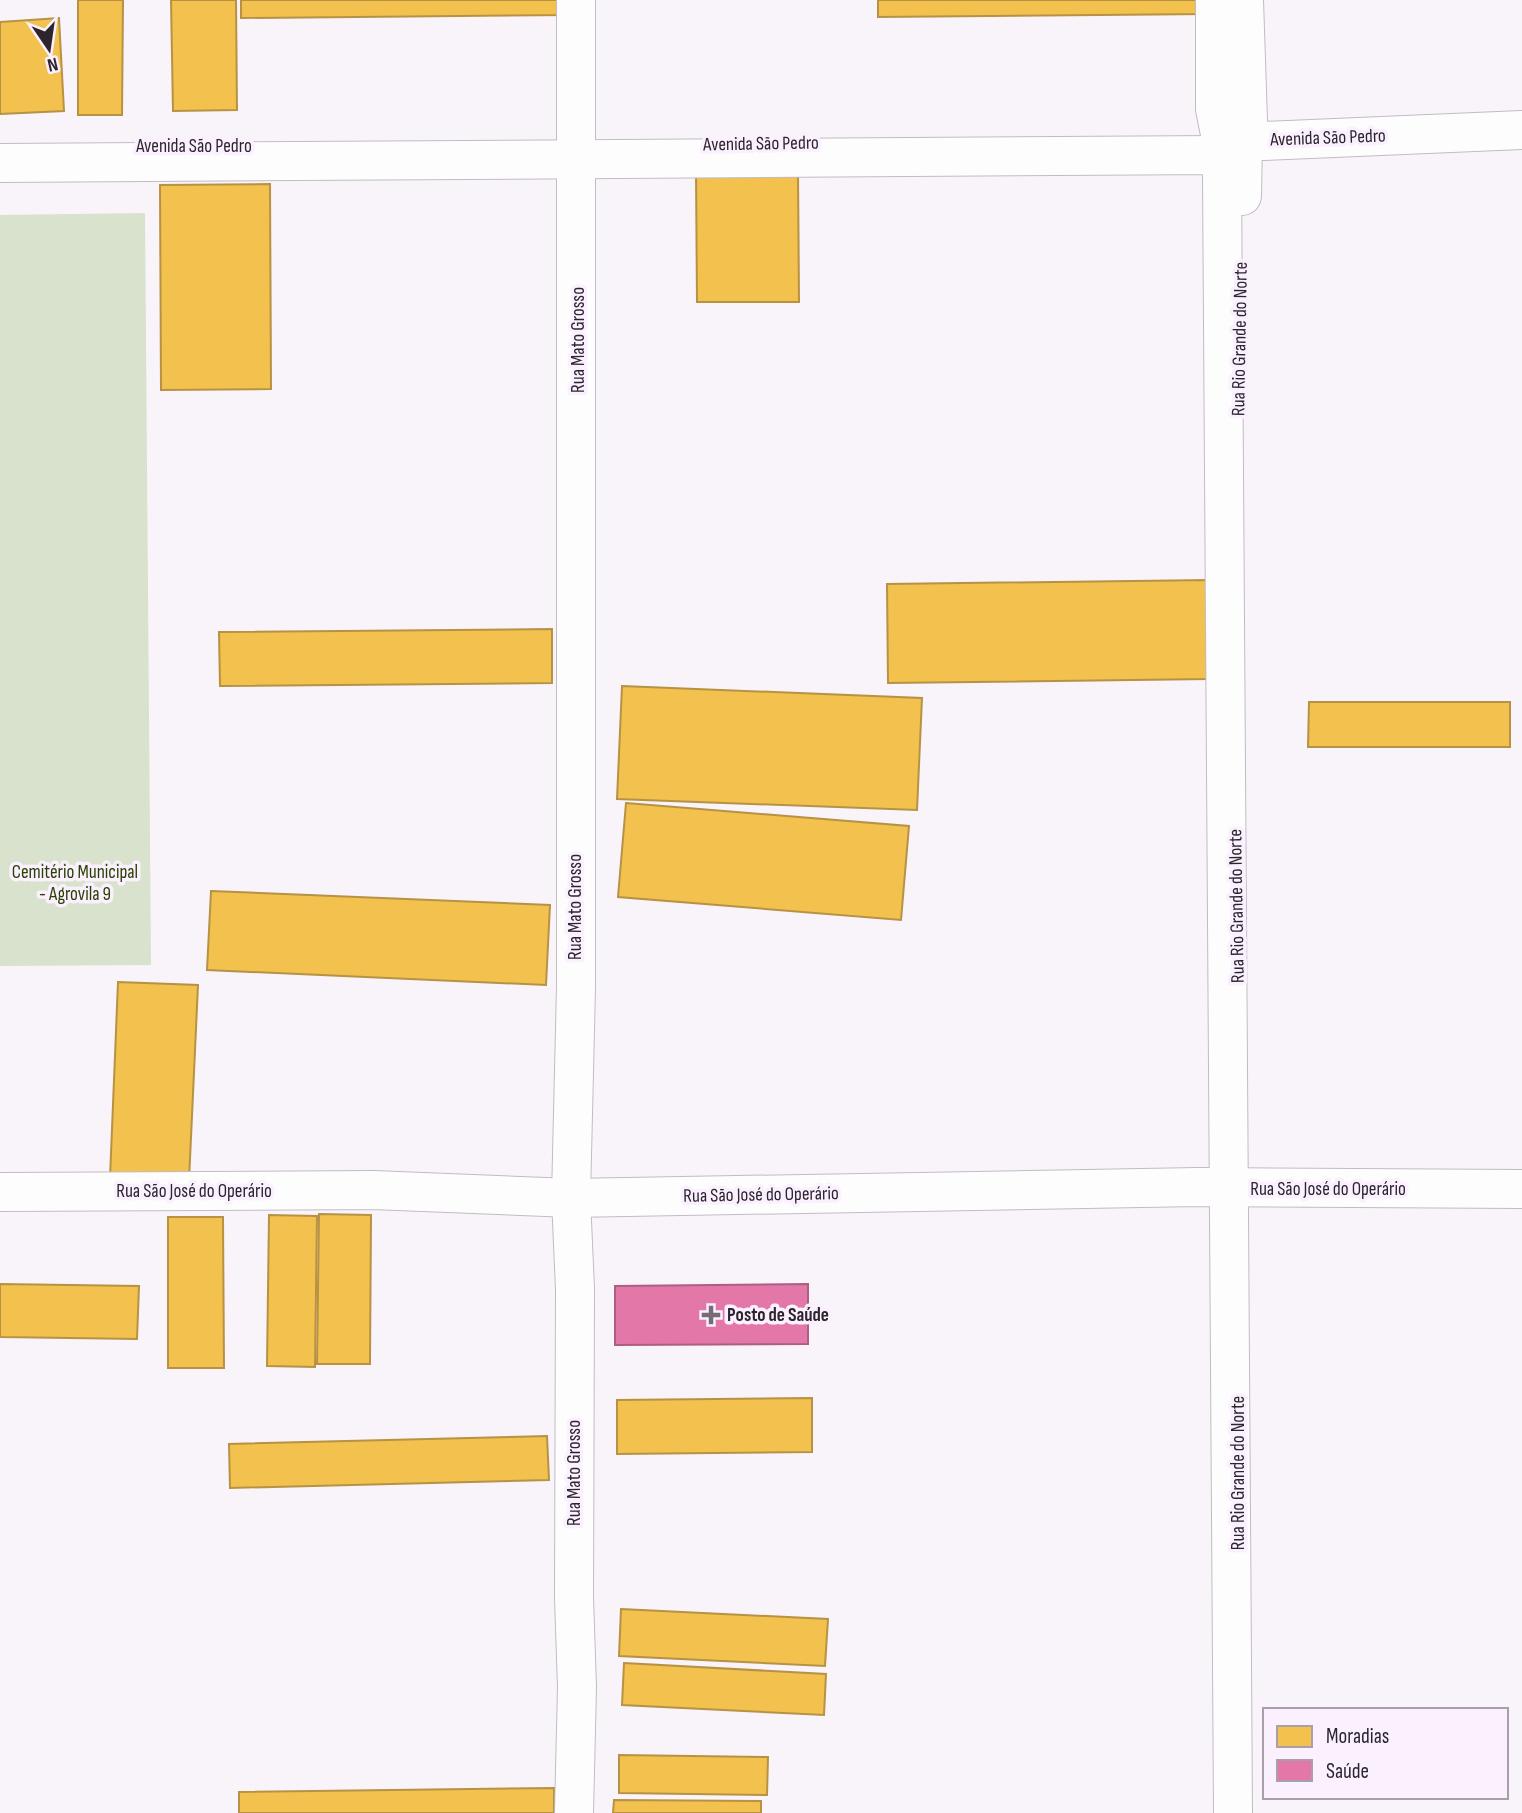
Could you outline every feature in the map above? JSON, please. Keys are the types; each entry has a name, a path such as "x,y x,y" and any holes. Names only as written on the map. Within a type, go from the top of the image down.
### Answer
{"street":[{"name":"Rua Mato Grosso","path":"574,1813 577,1646 574,1598 575,1289 571,1198 576,987 576,0"},
{"name":"Rua Rio Grande do Norte","path":"1215,0 1215,109 1229,151 1234,722 1235,1813"},
{"name":"Rua Rio Grande do Norte","path":"1229,151 1248,121 1244,0"},
{"name":"Avenida São Pedro","path":"0,163 576,152 1229,151 1522,130"},
{"name":"Avenida São Pedro","path":"0,147 184,148 415,143 576,152"},
{"name":"Rua São José do Operário","path":"0,1192 373,1190 571,1198 1233,1188 1522,1189"}],"green space":[{"name":"Cemitério Municipal - Agrovila 9","path":"145,213 151,965 0,966 0,215"}],"building: Moradias":[{"path":"78,0 123,0 122,115 78,115"},
{"path":"171,0 236,0 237,110 173,111"},
{"path":"241,0 570,0 570,15 241,18"},
{"path":"878,0 1208,0 1208,14 878,17"},
{"path":"59,18 64,111 0,114 0,22"},
{"path":"798,172 799,302 697,302 696,173"},
{"path":"270,184 271,389 161,390 160,185"},
{"path":"1209,580 1210,679 888,683 887,584"},
{"path":"552,629 552,683 220,686 219,632"},
{"path":"622,686 922,698 917,810 617,799"},
{"path":"1309,702 1510,702 1510,747 1308,747"},
{"path":"626,803 909,826 901,920 618,897"},
{"path":"211,891 550,905 546,985 207,970"},
{"path":"118,982 198,985 189,1181 110,1178"},
{"path":"319,1214 371,1215 370,1364 317,1364"},
{"path":"269,1215 317,1216 315,1367 267,1366"},
{"path":"168,1217 223,1217 224,1368 168,1368"},
{"path":"0,1284 139,1286 137,1339 0,1337"},
{"path":"812,1398 812,1452 617,1454 617,1400"},
{"path":"547,1436 549,1480 230,1488 229,1444"},
{"path":"621,1609 828,1619 825,1666 619,1656"},
{"path":"624,1663 826,1674 824,1715 622,1705"},
{"path":"619,1755 768,1757 767,1795 619,1793"},
{"path":"554,1788 554,1813 239,1813 239,1792"},
{"path":"614,1800 761,1801 761,1813 613,1813"}],"building: Saúde":[{"name":"Posto de Saúde","path":"808,1284 808,1344 615,1345 615,1286"}],"place":[{"name":"Posto de Saúde","path":"711,1315"}]}
